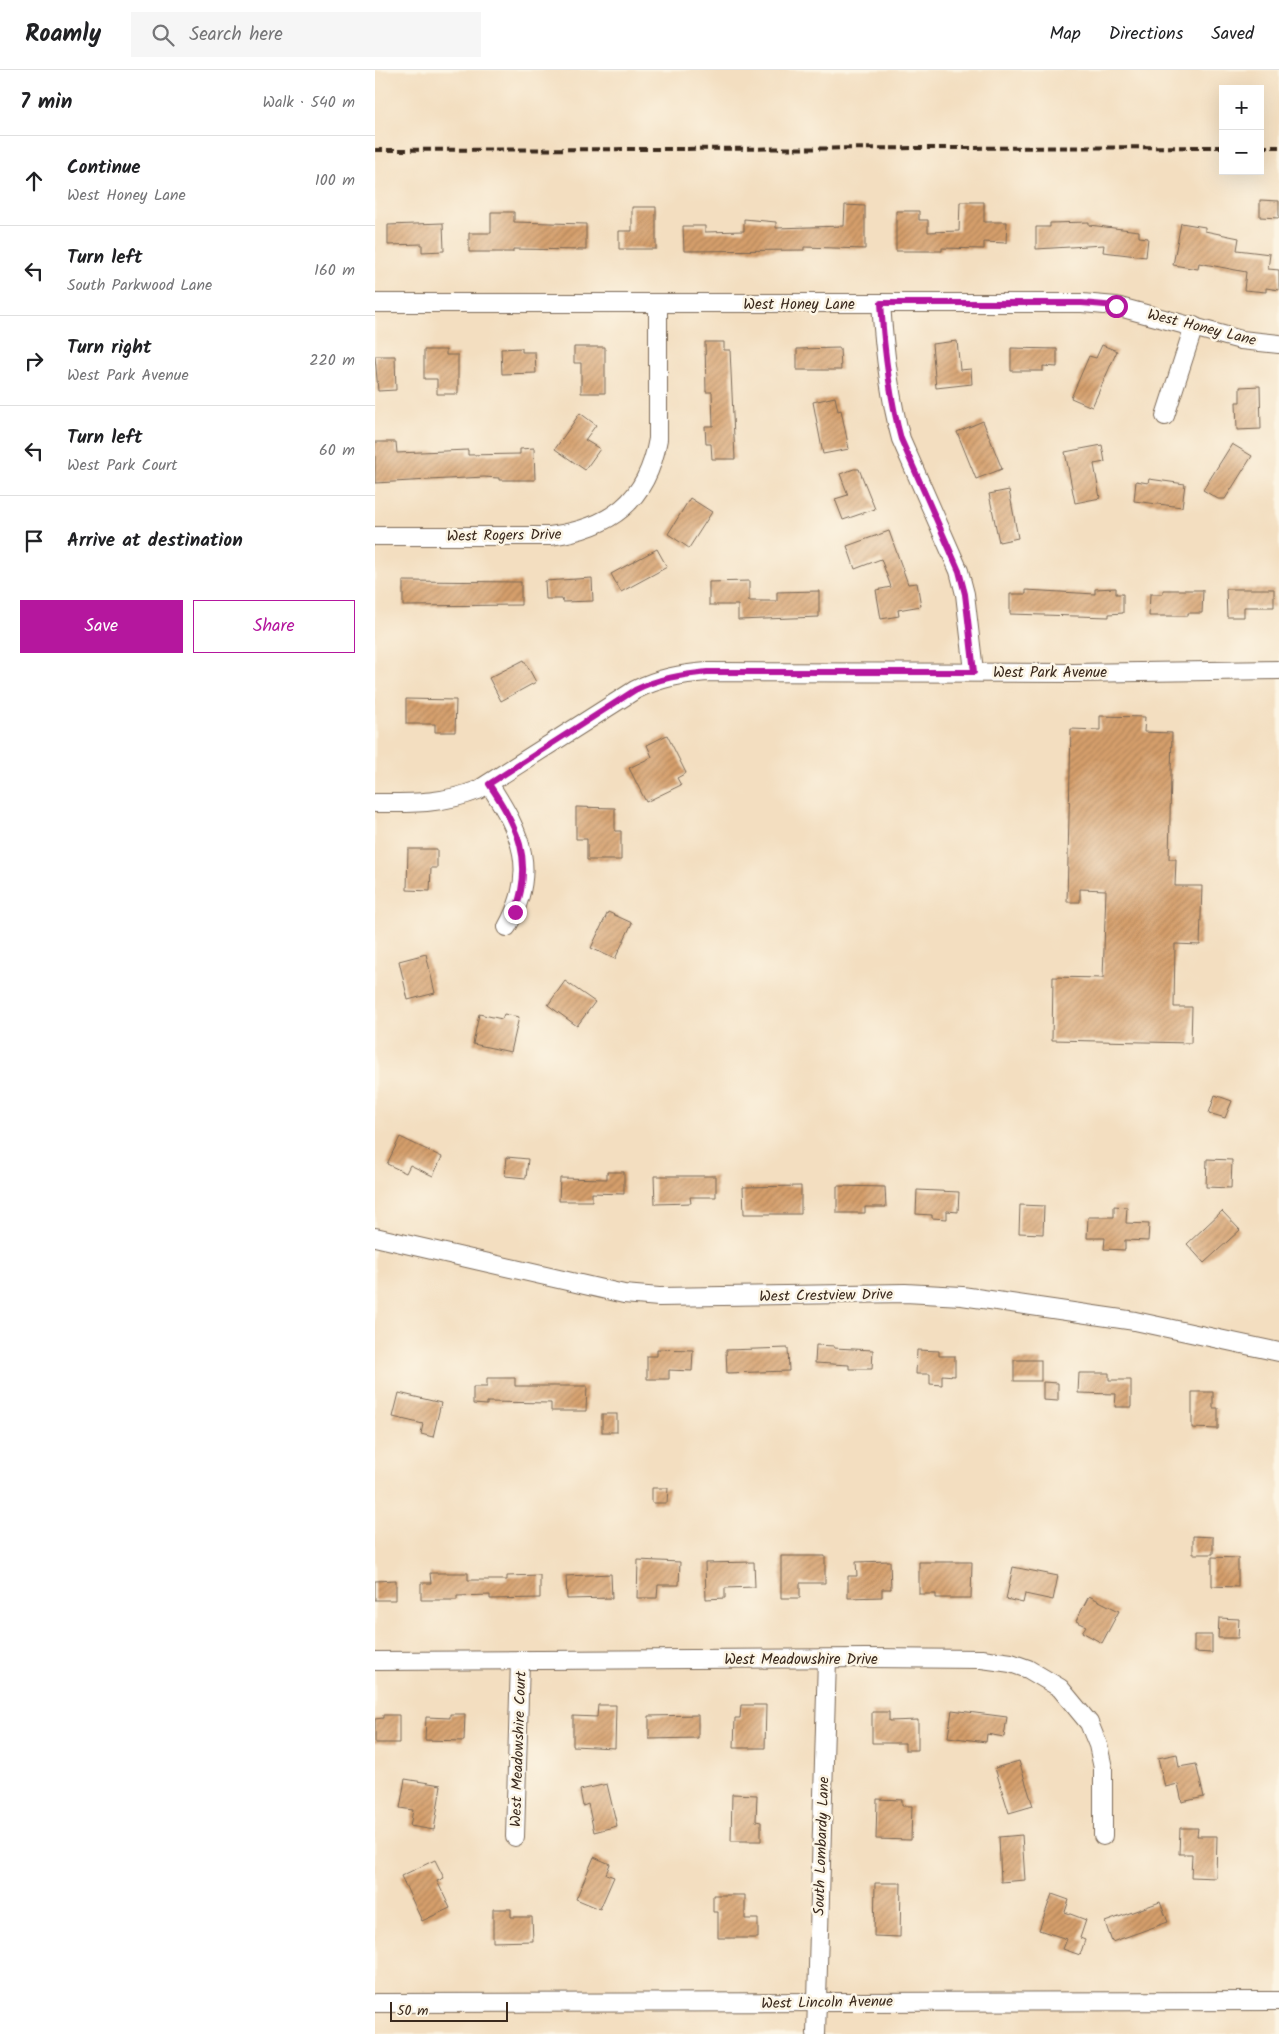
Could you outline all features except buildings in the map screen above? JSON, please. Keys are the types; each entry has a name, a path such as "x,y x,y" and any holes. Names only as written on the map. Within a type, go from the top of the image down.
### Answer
{"street":[{"name":"West Honey Lane","path":"375,303 1082,303 1116,306 1241,340 1279,344"},
{"path":"881,303 883,333 895,420 901,439 959,571 965,594 974,672"},
{"name":"West Rogers Drive","path":"375,536 549,536 598,525 612,517 640,489 655,456 658,439 658,304"},
{"path":"1165,416 1194,326"},
{"name":"West Park Avenue","path":"375,803 428,803 456,799 489,784 635,690 653,681 680,675 707,672 1279,670"},
{"path":"489,784 516,829 524,856 525,873 522,893 507,927"},
{"name":"West Crestview Drive","path":"375,1237 624,1294 659,1297 905,1293 962,1296 1135,1321 1279,1352"},
{"name":"South Lombardy Lane","path":"816,2034 827,1659"},
{"name":"West Meadowshire Drive","path":"375,1661 989,1659 1011,1663 1047,1679 1060,1688 1084,1714 1098,1745 1105,1793 1103,1836"},
{"name":"West Meadowshire Court","path":"515,1837 520,1660"},
{"name":"West Lincoln Avenue","path":"375,2003 1279,2001"}],"railway":[{"path":"375,150 1219,147"},
{"path":"1264,147 1279,147"}],"route":[{"path":"515,912 522,893 525,873 524,856 516,829 506,809 489,784 635,690 653,681 707,672 974,672 965,594 959,571 947,539 901,439 895,420 883,333 881,303 1082,303 1116,306"}]}
